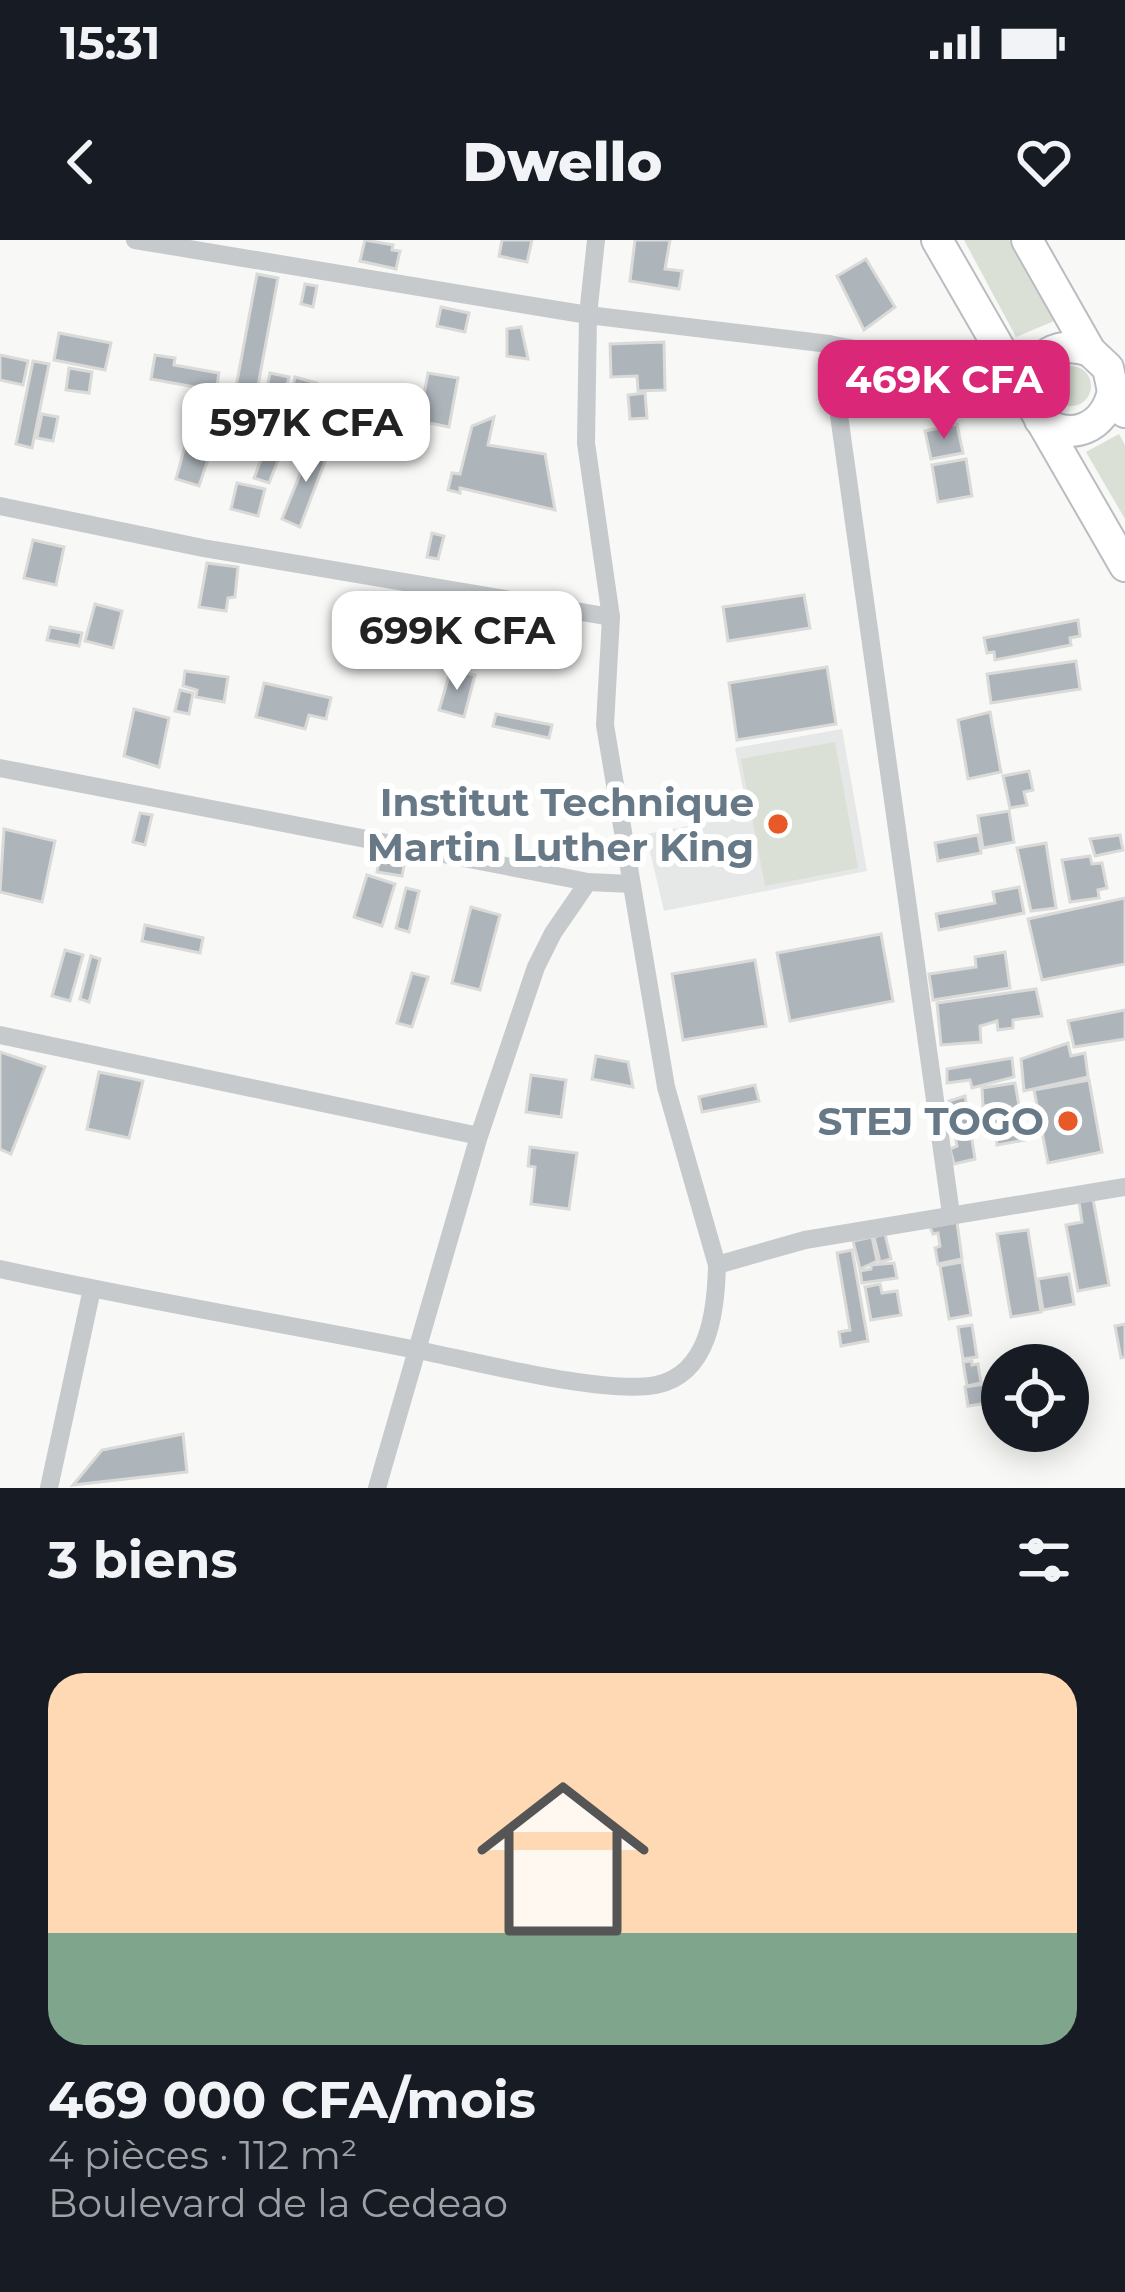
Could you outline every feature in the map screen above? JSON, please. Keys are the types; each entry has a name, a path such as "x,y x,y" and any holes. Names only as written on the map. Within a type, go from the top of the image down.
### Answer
{"main road":[{"path":"937,240 1125,566"},
{"path":"1027,240 1090,351 1108,368 1119,401 1086,429 1062,431 1034,410 1030,375 1044,355 1067,346 1090,351"}],"street":[{"path":"135,240 213,248 588,314 829,344 984,374 1034,410"},
{"path":"0,1269 613,1385 658,1385 684,1372 707,1339 716,1311 717,1265 666,1087 605,725 611,616 586,443 588,314 596,240"},
{"path":"829,344 950,1214"},
{"path":"0,506 203,548 611,616"},
{"path":"0,768 588,882 631,884"},
{"path":"377,1488 479,1136 536,967 588,882"},
{"path":"0,1035 479,1136"},
{"path":"717,1265 805,1240 1125,1186"},
{"path":"49,1488 92,1289"}],"shaded area":[{"path":"964,240 1009,240 1054,321 1016,337"},
{"path":"1071,366 1085,372 1091,386 1085,400 1071,406 1057,400 1051,386 1057,372"},
{"path":"1119,434 1125,445 1125,519 1086,452"},
{"name":"Institut Technique Martin Luther King","path":"842,729 867,871 664,911 646,834 748,815 735,748"},
{"path":"835,742 858,868 765,886 741,759"}],"building":[{"path":"365,240 393,245 392,250 400,251 396,269 360,261"},
{"path":"502,240 532,240 527,262 499,256"},
{"path":"635,240 670,240 665,269 682,271 679,289 630,281"},
{"path":"866,259 895,307 864,330 837,276"},
{"path":"257,274 278,278 257,391 236,387"},
{"path":"305,284 317,286 313,307 301,304"},
{"path":"441,307 469,313 465,332 437,326"},
{"path":"521,327 528,359 507,356 507,329"},
{"path":"59,333 111,343 105,370 54,360"},
{"path":"664,342 665,390 638,391 637,376 611,377 610,344"},
{"path":"0,355 28,361 23,385 0,380"},
{"path":"155,355 175,358 174,365 219,373 216,391 151,379"},
{"path":"33,361 49,364 32,448 16,444"},
{"path":"69,368 92,372 89,393 66,390"},
{"path":"270,373 289,377 284,397 266,392"},
{"path":"428,373 458,378 449,427 419,421"},
{"path":"295,377 317,383 312,400 291,395"},
{"path":"645,393 647,418 630,419 628,395"},
{"path":"278,397 309,404 300,448 268,441"},
{"path":"42,414 58,417 53,441 37,438"},
{"path":"193,416 220,424 199,486 176,479"},
{"path":"494,417 488,445 545,454 555,510 460,488 460,493 448,490 452,473 460,474 472,426"},
{"path":"957,424 963,453 931,459 925,431"},
{"path":"313,442 330,448 300,527 282,519"},
{"path":"266,447 281,453 269,483 254,478"},
{"path":"966,459 972,496 938,502 932,465"},
{"path":"237,483 265,489 258,516 231,509"},
{"path":"432,533 444,536 438,559 427,557"},
{"path":"33,540 64,547 56,585 24,578"},
{"path":"207,563 238,567 235,597 228,598 226,611 199,607"},
{"path":"804,595 810,628 728,641 723,607"},
{"path":"95,604 122,611 113,648 85,641"},
{"path":"1078,620 1080,636 1070,638 1071,645 995,660 994,652 987,653 984,638"},
{"path":"50,627 82,633 79,646 47,640"},
{"path":"1076,661 1080,689 991,703 987,674"},
{"path":"827,667 836,724 737,740 729,683"},
{"path":"451,669 475,675 464,717 439,710"},
{"path":"185,671 228,677 224,702 196,697 197,690 183,686"},
{"path":"264,683 331,698 326,719 309,715 305,729 256,717"},
{"path":"180,690 193,693 189,714 175,711"},
{"path":"134,709 169,718 159,767 124,756"},
{"path":"990,712 1001,772 968,779 958,720"},
{"path":"496,714 552,725 549,738 493,726"},
{"path":"1029,771 1033,790 1024,792 1027,805 1010,808 1003,776"},
{"path":"1009,811 1014,842 983,848 978,816"},
{"path":"140,813 152,815 145,845 133,842"},
{"path":"4,829 55,841 42,902 0,892"},
{"path":"978,835 981,853 938,861 935,843"},
{"path":"1120,835 1123,850 1095,856 1090,839"},
{"path":"1046,843 1056,908 1031,911 1017,848"},
{"path":"380,855 405,860 402,876 377,872"},
{"path":"1090,856 1092,864 1102,863 1107,888 1098,890 1099,898 1070,902 1062,860"},
{"path":"367,875 395,884 382,926 354,917"},
{"path":"1019,887 1024,913 939,930 936,914 995,903 993,892"},
{"path":"406,888 419,891 409,932 396,928"},
{"path":"1125,898 1125,964 1042,980 1028,919"},
{"path":"471,907 500,915 480,990 452,983"},
{"path":"145,925 203,938 200,953 142,941"},
{"path":"881,934 893,1001 790,1021 777,953"},
{"path":"65,950 83,955 70,1001 52,996"},
{"path":"1005,952 1010,988 933,1000 929,974 976,967 975,957"},
{"path":"91,956 100,959 89,1002 80,999"},
{"path":"755,960 766,1026 683,1040 672,974"},
{"path":"412,973 428,977 412,1027 397,1023"},
{"path":"1036,989 1042,1016 1013,1020 1013,1028 998,1030 997,1021 980,1026 981,1042 941,1045 937,1003"},
{"path":"1125,1010 1125,1039 1074,1047 1068,1021"},
{"path":"1068,1043 1071,1056 1085,1053 1088,1077 1024,1091 1021,1059"},
{"path":"0,1052 45,1067 11,1154 0,1149"},
{"path":"596,1056 628,1062 633,1087 592,1079"},
{"path":"1012,1058 1014,1077 972,1088 970,1080 947,1083 947,1069"},
{"path":"99,1072 143,1081 129,1138 87,1129"},
{"path":"531,1075 566,1080 561,1117 526,1112"},
{"name":"STEJ TOGO","path":"1089,1080 1102,1152 1048,1163 1034,1090"},
{"path":"1015,1083 1025,1140 997,1145 992,1105 983,1106 982,1088"},
{"path":"755,1085 759,1101 702,1112 699,1097"},
{"path":"965,1096 975,1159 954,1164 950,1149 957,1146 949,1101"},
{"path":"530,1147 577,1153 569,1209 531,1204 535,1167 528,1166"},
{"path":"1093,1199 1109,1285 1078,1291 1066,1225 1082,1222 1079,1202"},
{"path":"957,1222 962,1259 938,1264 938,1233 933,1234 930,1227"},
{"path":"1028,1230 1041,1312 1011,1317 997,1234"},
{"path":"885,1234 891,1259 880,1262 874,1237"},
{"path":"872,1237 877,1261 860,1269 853,1241"},
{"path":"852,1250 868,1341 841,1346 839,1332 850,1330 837,1253"},
{"path":"962,1262 971,1315 949,1319 940,1266"},
{"path":"894,1263 897,1278 862,1283 860,1271"},
{"path":"1069,1274 1074,1304 1043,1310 1038,1279"},
{"path":"880,1284 882,1293 897,1291 901,1315 871,1320 865,1287"},
{"path":"1125,1324 1125,1357 1121,1358 1115,1326"},
{"path":"972,1325 977,1357 963,1359 958,1327"},
{"path":"963,1362 978,1364 981,1383 967,1386"},
{"path":"981,1385 981,1404 968,1406 965,1387"},
{"path":"183,1434 187,1472 73,1485 102,1450"}],"place":[{"name":"Institut Technique Martin Luther King","path":"778,824"},
{"name":"STEJ TOGO","path":"1068,1121"}]}
